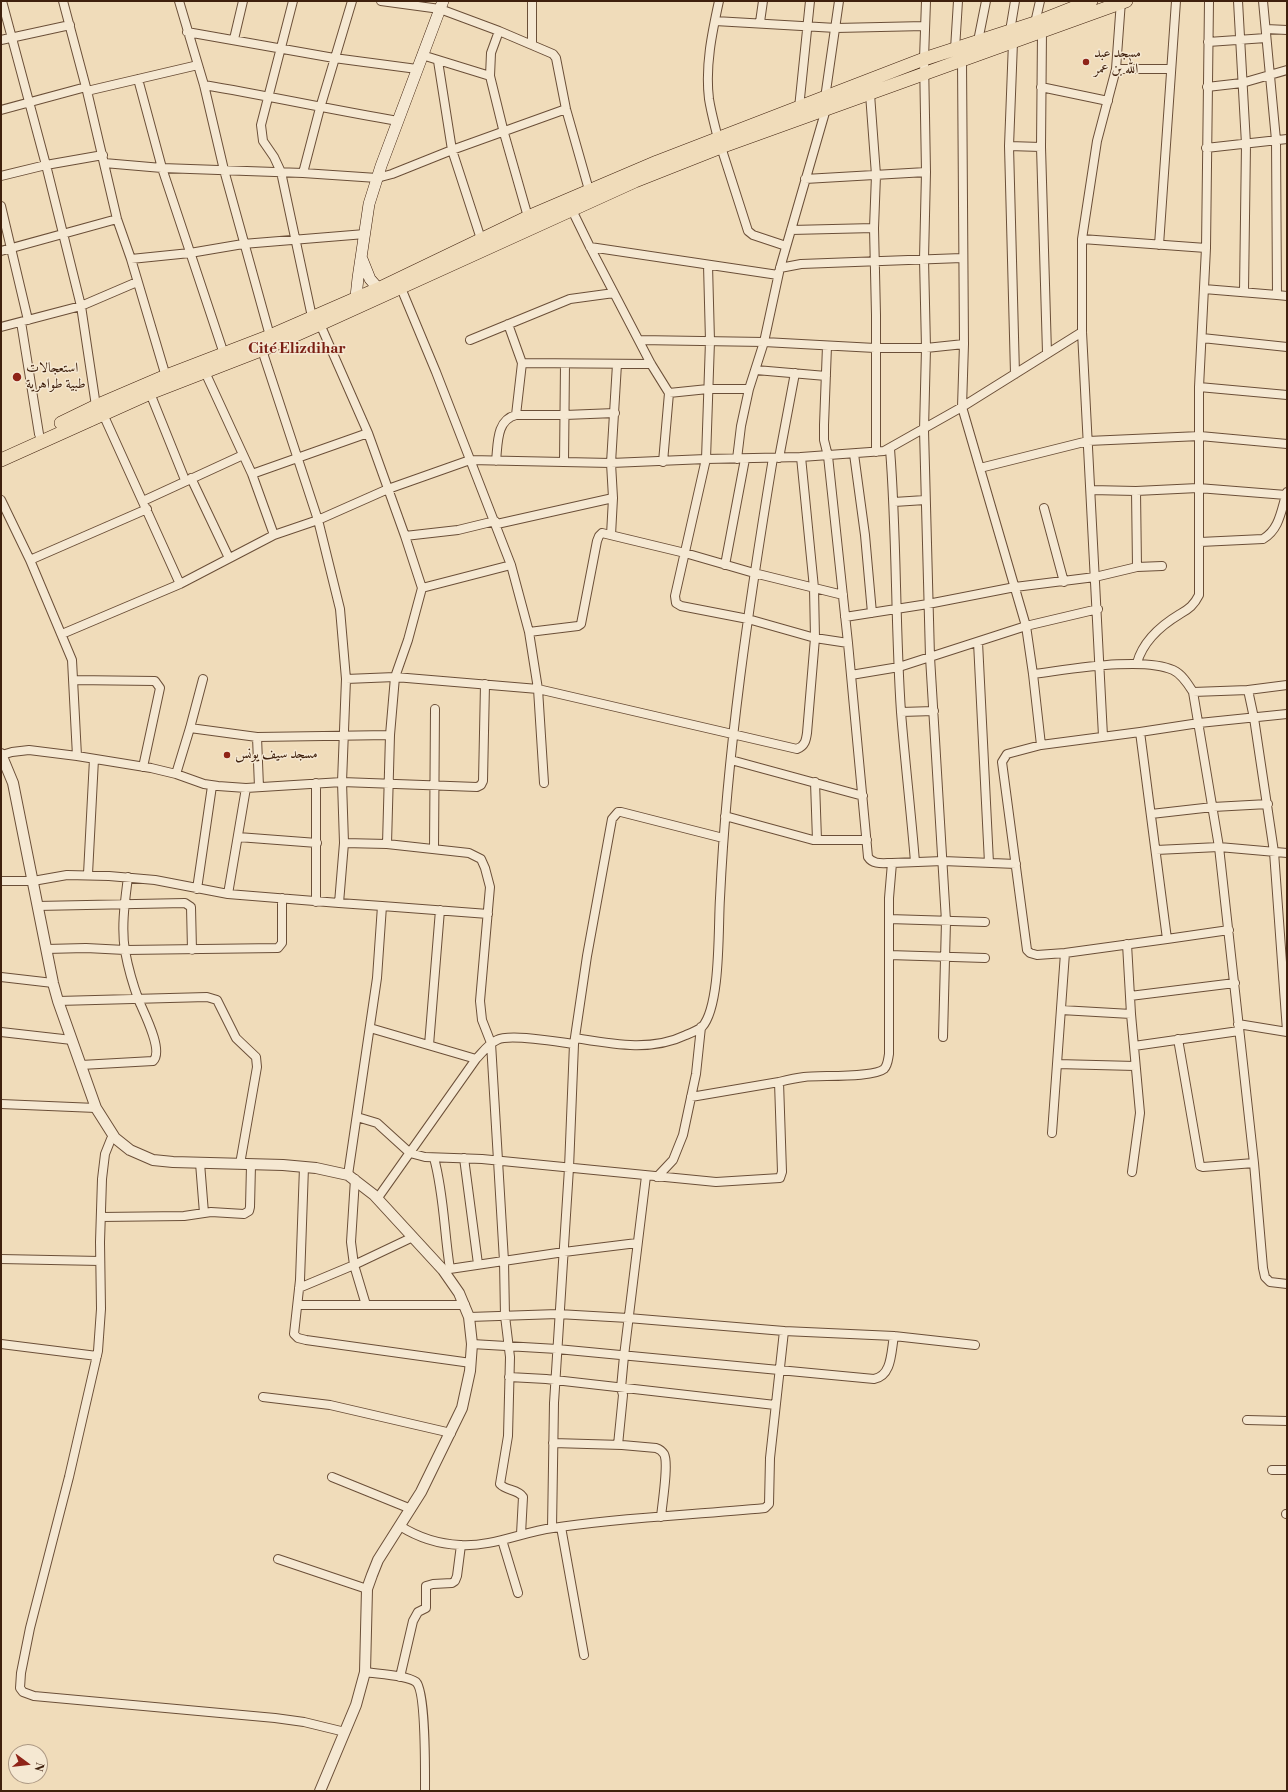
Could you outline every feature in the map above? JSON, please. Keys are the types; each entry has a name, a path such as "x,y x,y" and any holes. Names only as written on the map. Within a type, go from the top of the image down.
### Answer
{"main road":[{"path":"1038,27 1091,1"},
{"path":"1,460 99,410 150,393 167,381 205,372 262,350 316,321 381,292 481,239 528,217 635,181 799,108 870,94 962,61 1011,37 1038,27 1123,2"},
{"path":"355,303 369,204 377,178 441,5"},
{"path":"381,292 401,288 570,204 589,190 657,162 720,143 826,103 924,59 978,41 1011,37"},
{"path":"362,258 370,280 381,292"},
{"path":"1,451 167,381 224,354 270,336 316,321"}],"street":[{"path":"2,1 46,165 81,306 99,410 147,509 180,584"},
{"path":"63,1 87,89 117,218 131,259 167,381"},
{"path":"179,1 204,85 224,170 270,336"},
{"path":"234,39 243,1"},
{"path":"294,1 280,47 268,96 261,126 262,137 281,172 316,321 368,433 422,588 408,640 395,677 390,735 387,844"},
{"path":"303,173 334,58 352,1"},
{"path":"381,1 441,5 532,44 549,52 556,58 566,109 589,190"},
{"path":"532,1 532,44"},
{"path":"719,1 708,56 708,80 709,99 720,143 748,231 753,235 786,246"},
{"path":"760,22 763,1"},
{"path":"799,108 810,1"},
{"path":"725,565 741,459 741,426 749,389 764,342 779,272 790,230 826,103 839,1"},
{"path":"926,1 924,26 926,172 924,259 926,348 924,430 930,656 946,921 943,1037"},
{"path":"955,49 958,1"},
{"path":"978,41 986,1"},
{"path":"1015,1 1011,37 1009,146 1015,374"},
{"path":"1040,1 1038,27 1041,87 1041,147 1047,353"},
{"path":"1159,245 1176,1"},
{"path":"1137,664 1142,649 1151,637 1194,604 1199,595 1199,387 1206,248 1206,148 1209,1"},
{"path":"1238,1 1246,144 1244,291"},
{"path":"1263,1 1276,140 1277,295"},
{"path":"1103,736 1098,610 1082,332 1082,239 1096,147 1116,69 1123,2"},
{"path":"715,21 760,22 836,28 924,26"},
{"path":"1,40 70,25"},
{"path":"1266,29 1287,30"},
{"path":"499,31 491,53 490,76 504,133 528,217"},
{"path":"188,32 280,47 334,58 417,69"},
{"path":"1208,42 1266,38"},
{"path":"422,56 490,76"},
{"path":"438,61 452,150 481,239"},
{"path":"962,61 962,258 964,344 962,407 1026,626 1041,745"},
{"path":"1,110 87,89 198,65"},
{"path":"1116,69 1171,69"},
{"path":"1207,88 1242,83 1287,70"},
{"path":"138,79 162,168 224,354"},
{"path":"204,85 268,96 320,108 398,121"},
{"path":"1041,87 1108,100"},
{"path":"870,94 876,175 874,228 876,452"},
{"path":"1,176 46,165 103,159 162,168 303,173 377,178 392,174 452,150 504,133 566,109"},
{"path":"1206,148 1287,139"},
{"path":"1009,146 1041,147"},
{"path":"805,179 926,172"},
{"path":"570,204 590,247 651,364 669,393 663,462"},
{"path":"1,206 12,248 24,321 39,434"},
{"path":"1,251 117,218"},
{"path":"790,230 874,228"},
{"path":"131,259 190,253 244,244 365,234"},
{"path":"1082,239 1206,248"},
{"path":"590,247 708,266 779,272 802,264 962,258"},
{"path":"708,266 710,341 706,459 675,596 676,603 681,606 748,619 815,638 848,643"},
{"path":"1,327 81,306 137,282"},
{"path":"401,288 496,522 511,565 529,632 538,689 544,783"},
{"path":"1204,288 1287,296"},
{"path":"470,340 570,299 614,293"},
{"path":"508,324 522,363 516,415"},
{"path":"62,634 180,584 274,535 318,520 388,489 470,460 611,463 663,462 706,459 828,456 876,452 890,449 962,407 1082,332"},
{"path":"1202,338 1287,347"},
{"path":"639,340 764,342 875,348 926,348 964,344"},
{"path":"827,346 824,440 828,456 843,595 868,857 872,861 892,863 943,861 1016,864"},
{"path":"262,350 318,520 340,609 346,680 342,782 344,843 339,903"},
{"path":"522,363 651,364"},
{"path":"564,462 565,364"},
{"path":"611,535 613,498 611,463 617,364"},
{"path":"756,370 826,376"},
{"path":"205,372 252,474 274,535"},
{"path":"657,1177 670,1164 677,1152 683,1135 691,1097 701,1027 713,1001 723,838 733,733 754,573 776,458 795,373"},
{"path":"1199,387 1287,395"},
{"path":"669,393 708,389 749,389"},
{"path":"150,393 188,479 229,558"},
{"path":"496,461 500,428 507,419 516,415 615,413"},
{"path":"252,474 368,433"},
{"path":"980,468 1088,441 1200,436 1287,444"},
{"path":"890,449 894,502 896,609 901,712 915,862"},
{"path":"854,454 865,535 872,613"},
{"path":"143,501 243,455"},
{"path":"346,680 395,677 538,689 797,749 804,744 807,733 815,638 814,588 801,457"},
{"path":"1091,490 1136,491 1198,488 1287,494 1277,527 1263,539 1200,542"},
{"path":"1136,491 1137,567"},
{"path":"405,536 458,530 613,498"},
{"path":"1,500 30,560 72,660 77,756"},
{"path":"894,502 926,500"},
{"path":"1044,508 1064,582"},
{"path":"30,560 147,509"},
{"path":"529,632 578,626 581,624 598,538 602,533 685,553 754,573 843,595"},
{"path":"422,588 511,565"},
{"path":"845,617 928,604 1015,587 1095,577 1137,567 1162,566"},
{"path":"851,675 899,667 1026,626 1098,610"},
{"path":"978,642 989,863"},
{"path":"1033,674 1100,666 1137,664 1165,667 1173,670 1183,678 1193,692 1219,847 1254,1163 1263,1268 1265,1277 1270,1282 1287,1284"},
{"path":"176,774 203,679"},
{"path":"73,680 158,683 160,688 143,767"},
{"path":"320,1791 356,1705 365,1672 367,1589 378,1560 411,1509 451,1433 463,1403 471,1363 472,1344 469,1317 465,1305 446,1269 412,1237 377,1198 351,1177 304,1167 153,1160 138,1154 115,1138 96,1108 58,1001 37,906 13,783 2,755 29,750 77,756 176,774 212,786 246,788 342,782 389,783 470,788 481,785 483,781 485,684"},
{"path":"1193,692 1248,690 1287,684"},
{"path":"1134,1046 1178,1040 1239,1027 1287,1031 1274,852 1268,804 1248,690"},
{"path":"434,849 435,709"},
{"path":"901,712 934,711"},
{"path":"1228,930 1065,953 1038,955 1030,953 1027,950 1002,762 1007,754 1011,752 1041,745 1199,723 1287,714"},
{"path":"190,728 257,737 390,735"},
{"path":"1140,732 1167,939"},
{"path":"257,737 259,787"},
{"path":"88,874 94,759"},
{"path":"731,760 863,796"},
{"path":"815,782 818,840"},
{"path":"316,783 316,902"},
{"path":"197,889 212,786"},
{"path":"228,894 246,788"},
{"path":"1150,814 1213,807 1268,804"},
{"path":"552,1528 556,1349 564,1252 575,1041 587,956 610,830 615,815 621,812 723,838"},
{"path":"725,816 818,840 867,840"},
{"path":"238,837 317,842"},
{"path":"344,843 387,844 468,853 481,859 490,887 480,1001 482,1020 491,1043 504,1260 505,1316 510,1357 508,1436 500,1484 520,1493 524,1497 521,1534"},
{"path":"1156,850 1219,847 1287,853"},
{"path":"691,1097 803,1077 862,1074 879,1071 885,1068 888,1054 889,919 892,863"},
{"path":"1,881 33,881 67,875 88,874 128,877 228,894 316,902 488,914"},
{"path":"81,1065 153,1061 158,1052 138,999 125,950 124,916 128,877"},
{"path":"46,949 86,948 125,950 192,950 278,948 282,943 282,898"},
{"path":"37,906 182,902 191,907 192,950"},
{"path":"366,1305 354,1265 351,1242 351,1177 357,1117 377,978 382,906"},
{"path":"429,1045 440,910"},
{"path":"889,919 985,922"},
{"path":"1127,944 1131,1014 1140,1113 1132,1172"},
{"path":"1052,1133 1065,953"},
{"path":"889,955 945,958 985,958"},
{"path":"1,977 53,983"},
{"path":"1130,996 1235,983"},
{"path":"58,1001 207,997 215,999 236,1038 256,1057 257,1067 240,1164"},
{"path":"1061,1010 1131,1014"},
{"path":"377,1198 476,1059 491,1043 498,1039 512,1037 646,1046 679,1039 701,1027"},
{"path":"370,1028 476,1059"},
{"path":"1,1032 72,1040"},
{"path":"1178,1040 1200,1166 1254,1163"},
{"path":"1057,1064 1135,1066"},
{"path":"357,1117 377,1123 410,1153 434,1158 464,1158 716,1182 780,1178 782,1172 779,1082"},
{"path":"1,1104 96,1108"},
{"path":"115,1138 111,1139 105,1154 101,1217 101,1309 97,1356 69,1477 30,1628 21,1673 20,1688 23,1692 34,1696 275,1718 304,1722 345,1732"},
{"path":"434,1158 440,1186 446,1269"},
{"path":"464,1158 478,1264"},
{"path":"200,1163 204,1213"},
{"path":"101,1217 184,1216 204,1213 247,1213 250,1207 251,1165"},
{"path":"304,1167 298,1305 294,1334 300,1338 471,1363"},
{"path":"618,1445 623,1395 621,1388 624,1356 646,1176"},
{"path":"299,1288 354,1265 412,1237"},
{"path":"446,1269 637,1243"},
{"path":"1,1259 100,1261"},
{"path":"298,1305 465,1305"},
{"path":"469,1317 558,1314 628,1318 784,1331 894,1336 975,1345"},
{"path":"400,1526 420,1538 461,1545 480,1545 521,1534 552,1528 661,1517 734,1512 767,1507 769,1504 770,1458 775,1406 784,1331"},
{"path":"472,1344 556,1349 874,1379 884,1376 888,1370 894,1336"},
{"path":"1,1344 97,1356"},
{"path":"509,1377 555,1380 775,1406"},
{"path":"263,1397 330,1405 451,1433"},
{"path":"1247,1420 1287,1421"},
{"path":"553,1443 656,1448 664,1454 665,1473 661,1517"},
{"path":"1272,1470 1287,1470"},
{"path":"332,1477 411,1509"},
{"path":"562,1527 584,1655"},
{"path":"502,1540 518,1593"},
{"path":"400,1677 413,1621 418,1612 426,1608 426,1586 452,1583 455,1581 461,1545"},
{"path":"278,1558 367,1589"},
{"path":"365,1672 400,1677 416,1682 421,1693 425,1791"}],"place":[{"name":"مسجد عبد الله بن عمر","path":"1086,62"},
{"name":"استعجالات طبية طواهرية","path":"17,377"},
{"name":"مسجد سيف يونس","path":"227,755"}],"district":[{"name":"Cité Elizdihar","path":"297,349"}]}
